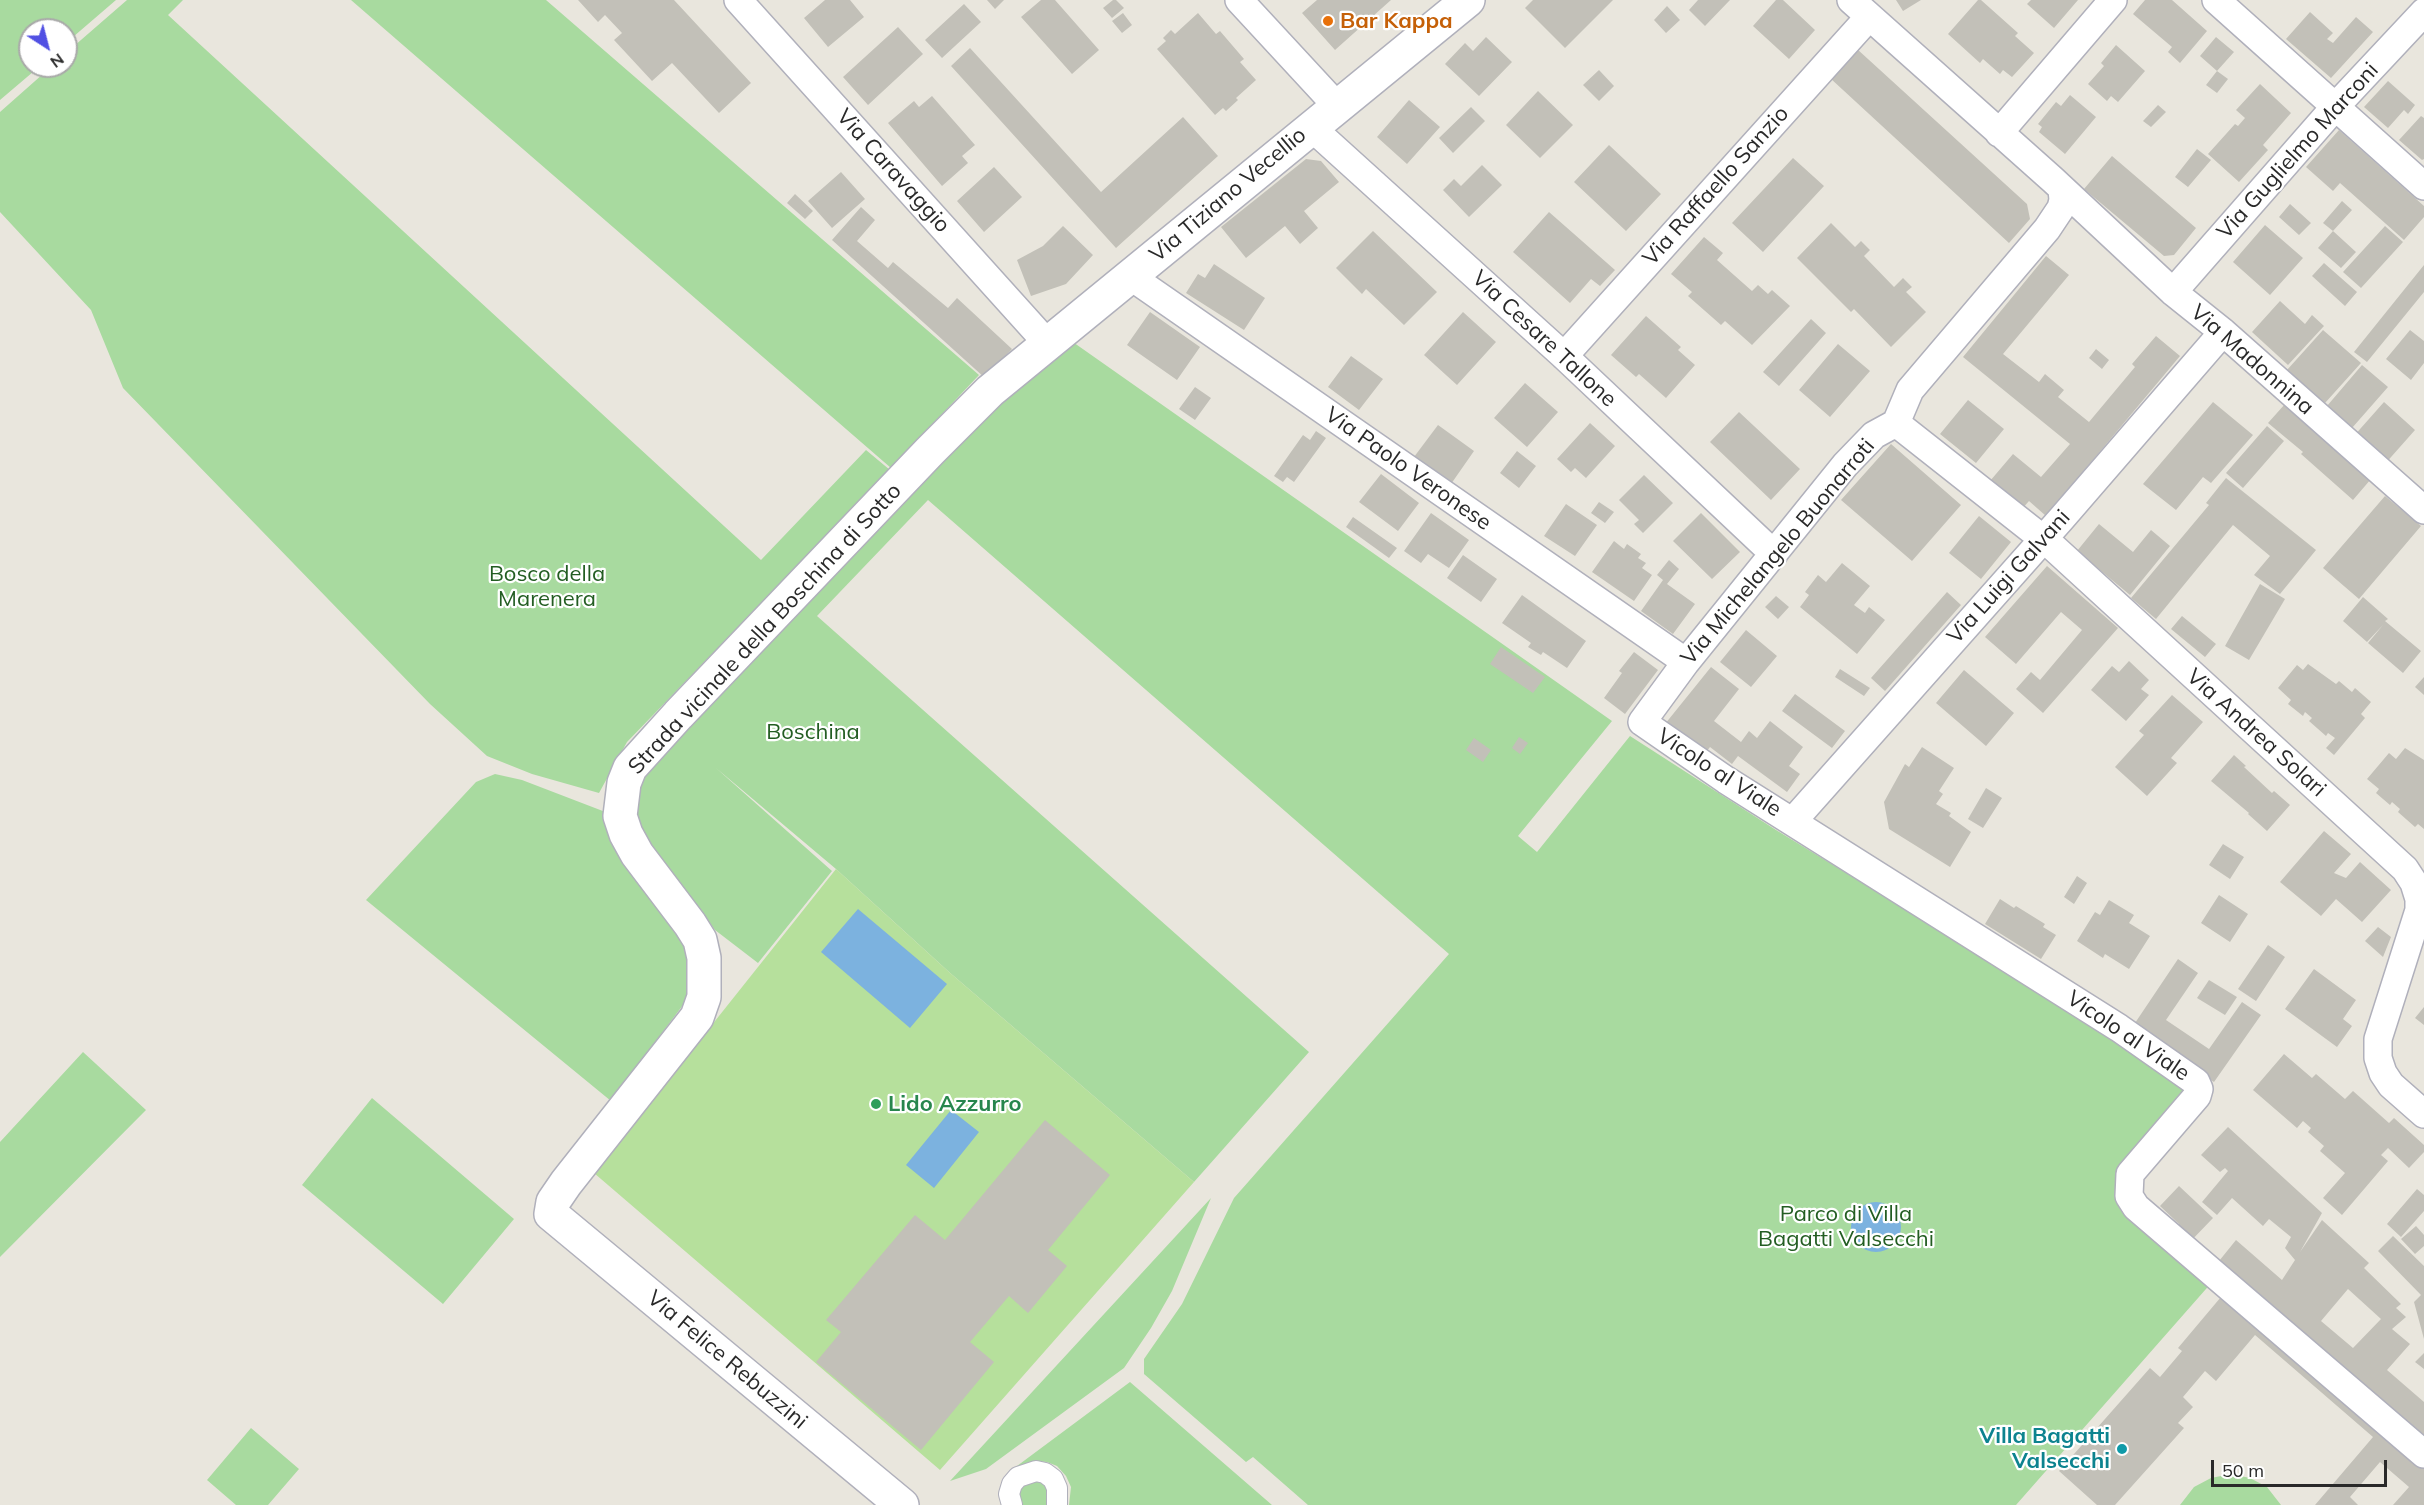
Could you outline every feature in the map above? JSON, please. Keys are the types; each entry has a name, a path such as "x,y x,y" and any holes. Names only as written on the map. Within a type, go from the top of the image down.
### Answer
{"street":[{"name":"Via Caravaggio","path":"738,0 1047,343"},
{"path":"1239,0 1337,106"},
{"name":"Via Tiziano Vecellio","path":"990,391 1311,126 1468,0"},
{"path":"1999,133 2113,0"},
{"path":"2216,0 2424,186"},
{"name":"Via Madonnina","path":"1860,8 1999,133 2068,202 2223,332 2424,510"},
{"name":"Via Raffaello Sanzio","path":"1564,356 1860,8"},
{"name":"Via Guglielmo Marconi","path":"2173,292 2335,107 2424,12"},
{"name":"Via Cesare Tallone","path":"1311,126 1564,356 1774,554"},
{"name":"Via Michelangelo Buonarroti","path":"1642,722 1686,663 1852,458 1874,435 1896,423 1910,390 2068,202"},
{"name":"Via Paolo Veronese","path":"1130,276 1686,663"},
{"name":"Via Luigi Galvani","path":"1793,821 2223,332"},
{"name":"Strada vicinale della Boschina di Sotto","path":"551,1214 551,1206 557,1196 697,1017 704,997 704,958 700,940 637,854 622,825 622,797 630,768 909,473 990,391"},
{"name":"Via Andrea Solari","path":"1896,423 2052,546 2405,869 2414,883 2419,899 2419,910 2378,1039 2378,1058 2383,1073 2391,1085 2424,1114"},
{"name":"Vicolo al Viale","path":"1642,722 1726,780 2119,1028 2196,1082 2199,1089 2197,1096 2130,1174 2129,1196 2136,1208 2424,1454"},
{"name":"Via Felice Rebuzzini","path":"551,1214 902,1505"},
{"path":"1012,1505 1009,1494 1012,1484 1018,1477 1036,1471 1045,1473 1053,1479 1058,1488 1056,1505"}],"green space":[{"path":"0,0 116,0 78,33 78,18 18,18 18,78 26,78 0,100"},
{"name":"Bosco della Marenera","path":"127,0 183,0 168,15 761,560 866,450 890,470 627,742 599,793 532,774 487,756 430,704 123,388 91,310 0,212 0,112 38,78 78,78 78,43"},
{"path":"351,0 546,0 979,375 891,468"},
{"path":"1070,340 1612,721 1518,836 1537,852 1630,736 1776,830 2188,1082 2188,1093 2121,1180 2213,1281 2016,1505 1308,1505 1253,1457 1246,1462 1144,1374 1144,1359 1182,1304 1234,1198 1449,954 928,500 817,616 1309,1052 1194,1182 949,972 836,869 716,768 832,871 758,963 715,930 638,828 635,794 642,777 1001,394"},
{"path":"495,774 522,780 608,813 690,943 692,993 611,1101 366,900 476,782"},
{"name":"Lido Azzurro","path":"836,869 949,972 1194,1182 940,1470 594,1173"},
{"path":"83,1052 146,1110 0,1257 0,1142"},
{"path":"372,1098 514,1219 443,1304 302,1185"},
{"path":"1211,1198 1172,1291 1124,1368 986,1469 950,1481"},
{"path":"1130,1382 1272,1505 1069,1505 1071,1487 1066,1476 1057,1466 1034,1461 1017,1469 1017,1466"},
{"path":"251,1428 299,1469 268,1505 236,1505 207,1480"},
{"path":"2231,1474 2250,1478 2267,1487 2281,1505 2180,1505 2194,1487 2211,1478"},
{"path":"1034,1480 1043,1482 1049,1489 1047,1505 1022,1505 1018,1499 1019,1490 1025,1482"}],"water":[{"path":"858,909 947,984 910,1028 821,952"},
{"path":"951,1110 979,1132 934,1188 906,1165"},
{"path":"1876,1202 1885,1204 1896,1213 1901,1227 1899,1236 1890,1247 1876,1252 1867,1250 1856,1241 1851,1227 1853,1218 1862,1207"}],"building":[{"path":"578,0 674,0 751,83 719,113 672,63 652,81 614,40 622,33 605,15 598,22"},
{"path":"825,0 850,0 864,17 828,47 804,18"},
{"path":"987,0 1004,0 995,9"},
{"path":"1041,0 1055,0 1099,50 1072,74 1021,17"},
{"path":"1113,0 1124,8 1112,18 1103,8"},
{"path":"1317,0 1391,0 1335,50 1302,13"},
{"path":"1533,0 1613,0 1565,48 1525,8"},
{"path":"1698,0 1730,0 1705,26 1689,10"},
{"path":"1776,0 1783,0 1815,30 1789,59 1753,26"},
{"path":"1896,0 1921,0 1903,11"},
{"path":"1978,0 1981,0 2018,33 2015,36 2034,53 2012,77 2003,70 2000,74 1983,59 1980,63 1948,34"},
{"path":"2031,0 2078,0 2054,28 2027,4"},
{"path":"2145,0 2172,0 2207,31 2180,63 2168,52 2172,47 2133,14"},
{"path":"964,4 981,22 942,58 925,40"},
{"path":"1667,6 1680,20 1666,33 1654,20"},
{"path":"2310,12 2333,33 2327,39 2333,43 2356,17 2373,32 2331,78 2286,39"},
{"path":"1123,13 1132,25 1122,33 1112,21"},
{"path":"1198,13 1216,34 1220,31 1244,59 1240,62 1256,80 1236,98 1238,100 1226,111 1223,108 1215,115 1157,49 1166,41 1163,38 1171,30 1175,34"},
{"path":"898,27 923,54 868,105 843,77"},
{"path":"1486,37 1512,62 1479,96 1445,64 1465,43 1473,51"},
{"path":"2216,37 2234,52 2217,71 2200,56"},
{"path":"2116,45 2145,71 2118,102 2111,96 2107,101 2088,84 2104,66 2101,63"},
{"path":"970,48 1101,192 1183,117 1218,156 1116,248 951,66"},
{"path":"1857,49 2027,204 2030,219 2009,243 1830,78"},
{"path":"1599,70 1614,86 1599,101 1583,85"},
{"path":"2217,71 2228,79 2217,93 2206,85"},
{"path":"2388,81 2415,105 2408,114 2404,110 2388,128 2364,107"},
{"path":"2260,84 2291,113 2263,145 2268,150 2239,182 2208,154 2235,124 2238,126 2245,118 2236,110"},
{"path":"1538,91 1573,125 1540,158 1506,125"},
{"path":"2070,95 2096,117 2065,154 2039,132 2042,127 2038,124 2056,102 2061,106"},
{"path":"932,96 975,145 962,156 968,163 942,186 888,123 914,101 919,107"},
{"path":"1409,100 1440,127 1407,164 1377,137"},
{"path":"2158,105 2166,112 2151,127 2143,121"},
{"path":"1471,107 1485,121 1453,153 1439,138"},
{"path":"2421,116 2424,118 2424,159 2422,160 2399,140"},
{"path":"2339,130 2424,206 2424,217 2404,240 2340,183 2333,191 2306,167"},
{"path":"1609,145 1661,194 1626,231 1574,182"},
{"path":"2197,149 2211,160 2188,187 2175,177"},
{"path":"2112,156 2196,228 2174,255 2164,256 2084,189"},
{"path":"1793,158 1824,186 1763,252 1732,223"},
{"path":"1306,159 1321,161 1339,182 1304,211 1318,228 1300,244 1285,226 1246,258 1221,227"},
{"path":"1482,165 1502,185 1469,217 1443,190 1454,179 1461,186"},
{"path":"994,167 1022,197 984,232 957,201"},
{"path":"841,172 865,199 832,228 808,201"},
{"path":"795,194 813,211 805,219 787,203"},
{"path":"2342,201 2352,210 2333,231 2323,223"},
{"path":"2290,204 2311,223 2299,235 2279,217"},
{"path":"861,207 875,220 857,241 888,268 893,262 948,308 957,298 1012,349 985,378 832,240"},
{"path":"1549,212 1615,270 1600,286 1591,279 1570,303 1513,252"},
{"path":"1831,223 1855,247 1861,241 1870,250 1864,256 1894,287 1903,278 1912,287 1906,292 1926,312 1891,347 1854,309 1851,312 1797,258"},
{"path":"2265,225 2303,258 2270,295 2233,262"},
{"path":"1063,226 1093,255 1066,284 1031,296 1017,260 1043,246"},
{"path":"2385,226 2403,242 2361,288 2343,272"},
{"path":"1373,231 1437,292 1404,325 1366,289 1362,294 1336,268"},
{"path":"2333,231 2356,252 2341,268 2318,248"},
{"path":"1704,237 1723,253 1717,260 1752,291 1758,285 1768,294 1772,290 1790,306 1752,345 1725,321 1721,325 1688,296 1692,292 1671,274"},
{"path":"2046,256 2069,275 2003,354 2039,382 2045,374 2064,390 2058,397 2089,422 2135,367 2132,364 2156,336 2180,356 2046,516 2029,501 2022,509 1990,481 2013,454 2041,477 2070,444 1963,357"},
{"path":"2324,263 2357,292 2345,306 2312,276"},
{"path":"1214,264 1265,298 1244,330 1186,293 1198,274 1205,278"},
{"path":"2424,265 2424,292 2367,362 2354,352"},
{"path":"2280,301 2305,324 2312,315 2324,326 2288,365 2252,332"},
{"path":"1150,312 1200,347 1177,380 1127,345"},
{"path":"1463,312 1496,342 1457,385 1424,355"},
{"path":"1646,316 1681,347 1678,350 1695,365 1666,398 1639,374 1636,377 1611,355"},
{"path":"1811,319 1826,333 1779,386 1763,372"},
{"path":"2323,330 2361,363 2325,403 2287,370"},
{"path":"2410,330 2424,341 2424,363 2411,380 2386,359"},
{"path":"1838,344 1870,371 1830,417 1799,390"},
{"path":"2096,349 2109,360 2102,369 2089,358"},
{"path":"1351,356 1383,379 1359,410 1328,387"},
{"path":"2362,365 2388,387 2352,428 2327,406"},
{"path":"1525,383 1558,412 1527,447 1494,418"},
{"path":"1195,387 1211,398 1195,420 1179,409"},
{"path":"1968,400 2004,429 1976,463 1940,434"},
{"path":"2213,402 2253,435 2211,483 2203,477 2176,510 2143,484"},
{"path":"2384,402 2415,430 2384,465 2353,437"},
{"path":"2285,404 2371,479 2353,500 2301,454 2303,452 2268,423"},
{"path":"1739,412 1800,469 1771,500 1710,442"},
{"path":"1590,423 1615,446 1586,478 1575,468 1571,472 1557,459"},
{"path":"1438,425 1474,451 1451,484 1414,457"},
{"path":"2267,426 2284,441 2243,488 2226,473"},
{"path":"1316,431 1326,438 1294,482 1287,477 1283,482 1274,476 1303,435 1310,440"},
{"path":"1891,444 1961,505 1912,561 1841,500"},
{"path":"1517,451 1536,466 1519,488 1500,473"},
{"path":"1381,474 1419,503 1398,531 1359,502"},
{"path":"1644,475 1673,503 1643,533 1634,524 1639,520 1619,500"},
{"path":"2226,478 2316,550 2280,594 2254,575 2270,556 2233,525 2156,619 2131,598 2209,505 2206,503"},
{"path":"2385,496 2421,526 2359,599 2323,568"},
{"path":"1599,502 1614,512 1605,523 1591,513"},
{"path":"1566,504 1597,525 1575,556 1544,536"},
{"path":"1431,513 1469,540 1449,568 1428,554 1421,563 1404,551"},
{"path":"1701,513 1740,552 1712,579 1673,541"},
{"path":"1979,516 2011,542 1981,579 1949,553"},
{"path":"1353,517 1397,548 1389,558 1346,527"},
{"path":"2099,524 2133,552 2151,530 2170,546 2130,595 2077,551"},
{"path":"1614,541 1624,549 1627,544 1641,554 1638,558 1646,563 1642,568 1652,575 1634,601 1592,572"},
{"path":"1463,555 1497,579 1481,602 1447,578"},
{"path":"1669,560 1679,569 1667,584 1695,604 1673,634 1641,611 1663,580 1657,575"},
{"path":"1842,563 1870,586 1854,605 1865,613 1869,607 1885,620 1857,654 1800,607 1809,595 1805,592 1818,575 1826,582"},
{"path":"2047,566 2118,628 2043,713 2016,689 2031,672 2040,680 2082,630 2061,612 2016,664 1985,637"},
{"path":"2260,584 2285,599 2249,660 2225,646"},
{"path":"1947,592 1961,605 1885,691 1871,678"},
{"path":"1522,595 1586,641 1567,668 1543,652 1541,655 1528,647 1531,643 1502,623"},
{"path":"1776,596 1789,607 1778,619 1765,607"},
{"path":"2363,597 2388,619 2385,621 2421,651 2403,673 2368,643 2383,625 2367,642 2343,621"},
{"path":"2182,616 2216,644 2205,657 2171,629"},
{"path":"1746,630 1777,656 1751,687 1720,662"},
{"path":"1501,647 1545,677 1533,693 1490,664"},
{"path":"1634,652 1658,670 1625,714 1604,698 1622,673 1619,671"},
{"path":"2129,661 2149,680 2141,689 2149,695 2126,721 2091,690 2112,666 2119,672"},
{"path":"2308,664 2336,684 2339,681 2352,692 2355,688 2371,702 2361,714 2365,718 2334,755 2326,748 2335,738 2328,733 2326,736 2309,721 2312,718 2305,712 2303,716 2288,704 2291,700 2278,688 2297,665 2303,670"},
{"path":"1711,667 1739,689 1714,721 1741,742 1749,731 1757,738 1770,721 1803,747 1789,766 1800,774 1787,792 1738,756 1732,764 1710,747 1700,760 1665,724"},
{"path":"1840,669 1870,688 1864,696 1835,677"},
{"path":"1964,670 2014,713 1986,746 1936,703"},
{"path":"2424,677 2424,695 2415,687"},
{"path":"1795,694 1845,731 1832,748 1782,711"},
{"path":"2172,695 2203,722 2171,758 2177,763 2147,796 2115,767 2144,735 2139,731"},
{"path":"1519,737 1528,743 1520,754 1512,748"},
{"path":"1474,738 1491,750 1483,762 1466,750"},
{"path":"1922,747 1954,768 1939,791 1943,794 1936,804 1951,813 1949,816 1971,832 1950,867 1889,829 1884,802 1905,764 1909,767"},
{"path":"2405,748 2424,760 2424,829 2418,824 2415,827 2398,812 2400,809 2392,802 2390,805 2376,793 2379,789 2367,779 2389,753 2396,759"},
{"path":"2234,755 2272,793 2274,791 2290,805 2267,831 2211,781"},
{"path":"1986,788 2002,798 1983,828 1968,819"},
{"path":"2324,831 2351,854 2334,873 2346,878 2360,862 2391,890 2362,922 2336,899 2321,916 2280,882"},
{"path":"2223,844 2244,857 2230,879 2209,865"},
{"path":"2077,876 2087,883 2074,904 2064,897"},
{"path":"2219,895 2248,914 2230,942 2201,923"},
{"path":"2000,899 2045,924 2043,927 2056,935 2041,959 1985,924"},
{"path":"2109,900 2134,915 2129,923 2150,936 2129,969 2105,954 2103,958 2077,941 2095,912 2100,915"},
{"path":"2378,927 2391,937 2383,957 2365,941"},
{"path":"2268,945 2285,957 2256,1001 2238,989"},
{"path":"2178,959 2198,973 2166,1020 2209,1049 2242,1002 2261,1015 2214,1082 2133,1026"},
{"path":"2314,969 2356,1000 2343,1019 2352,1026 2337,1047 2285,1009"},
{"path":"2209,980 2237,997 2225,1015 2197,998"},
{"path":"2424,1007 2424,1025 2415,1018"},
{"path":"2284,1054 2312,1078 2316,1074 2345,1099 2353,1091 2389,1123 2394,1118 2424,1145 2424,1152 2409,1168 2388,1148 2381,1155 2388,1161 2342,1215 2323,1198 2345,1173 2320,1151 2324,1146 2308,1132 2311,1128 2303,1121 2297,1128 2253,1090"},
{"path":"1045,1120 1110,1175 1048,1250 1067,1266 1028,1313 1009,1296 970,1342 994,1362 921,1450 816,1362 841,1332 826,1320 915,1215 945,1240"},
{"path":"2228,1127 2322,1213 2300,1252 2322,1220 2369,1263 2364,1268 2401,1304 2396,1308 2406,1317 2392,1329 2410,1344 2387,1370 2424,1402 2424,1444 2215,1266 2236,1240 2282,1280 2295,1260 2285,1248 2291,1237 2269,1219 2263,1226 2232,1198 2217,1215 2202,1202 2228,1171 2225,1168 2220,1172 2201,1155","holes":["2348,1289 2381,1319 2353,1348 2321,1321"]},
{"path":"2179,1186 2213,1218 2188,1244 2173,1230 2179,1224 2160,1206"},
{"path":"2417,1189 2424,1195 2424,1211 2401,1237 2387,1224"},
{"path":"2416,1226 2424,1235 2424,1246 2415,1254 2401,1239"},
{"path":"2393,1236 2424,1266 2424,1339 2414,1302 2421,1295 2378,1251"},
{"path":"2226,1291 2424,1462 2424,1505 2393,1505 2409,1487 2380,1462 2350,1497 2358,1505 2315,1505 2373,1437 2255,1335 2216,1381 2205,1371 2183,1397 2193,1407 2178,1423 2184,1428 2115,1505 2097,1505 2059,1471 2150,1368 2160,1377 2182,1351 2178,1348"},
{"path":"2424,1353 2424,1369 2415,1362"}],"place":[{"name":"Bar Kappa","path":"1328,21"},
{"name":"Lido Azzurro","path":"876,1104"},
{"name":"Villa Bagatti Valsecchi","path":"2122,1449"}],"park label":[{"name":"Boschina","path":"813,732"},
{"name":"Parco di Villa Bagatti Valsecchi","path":"1846,1226"}]}
